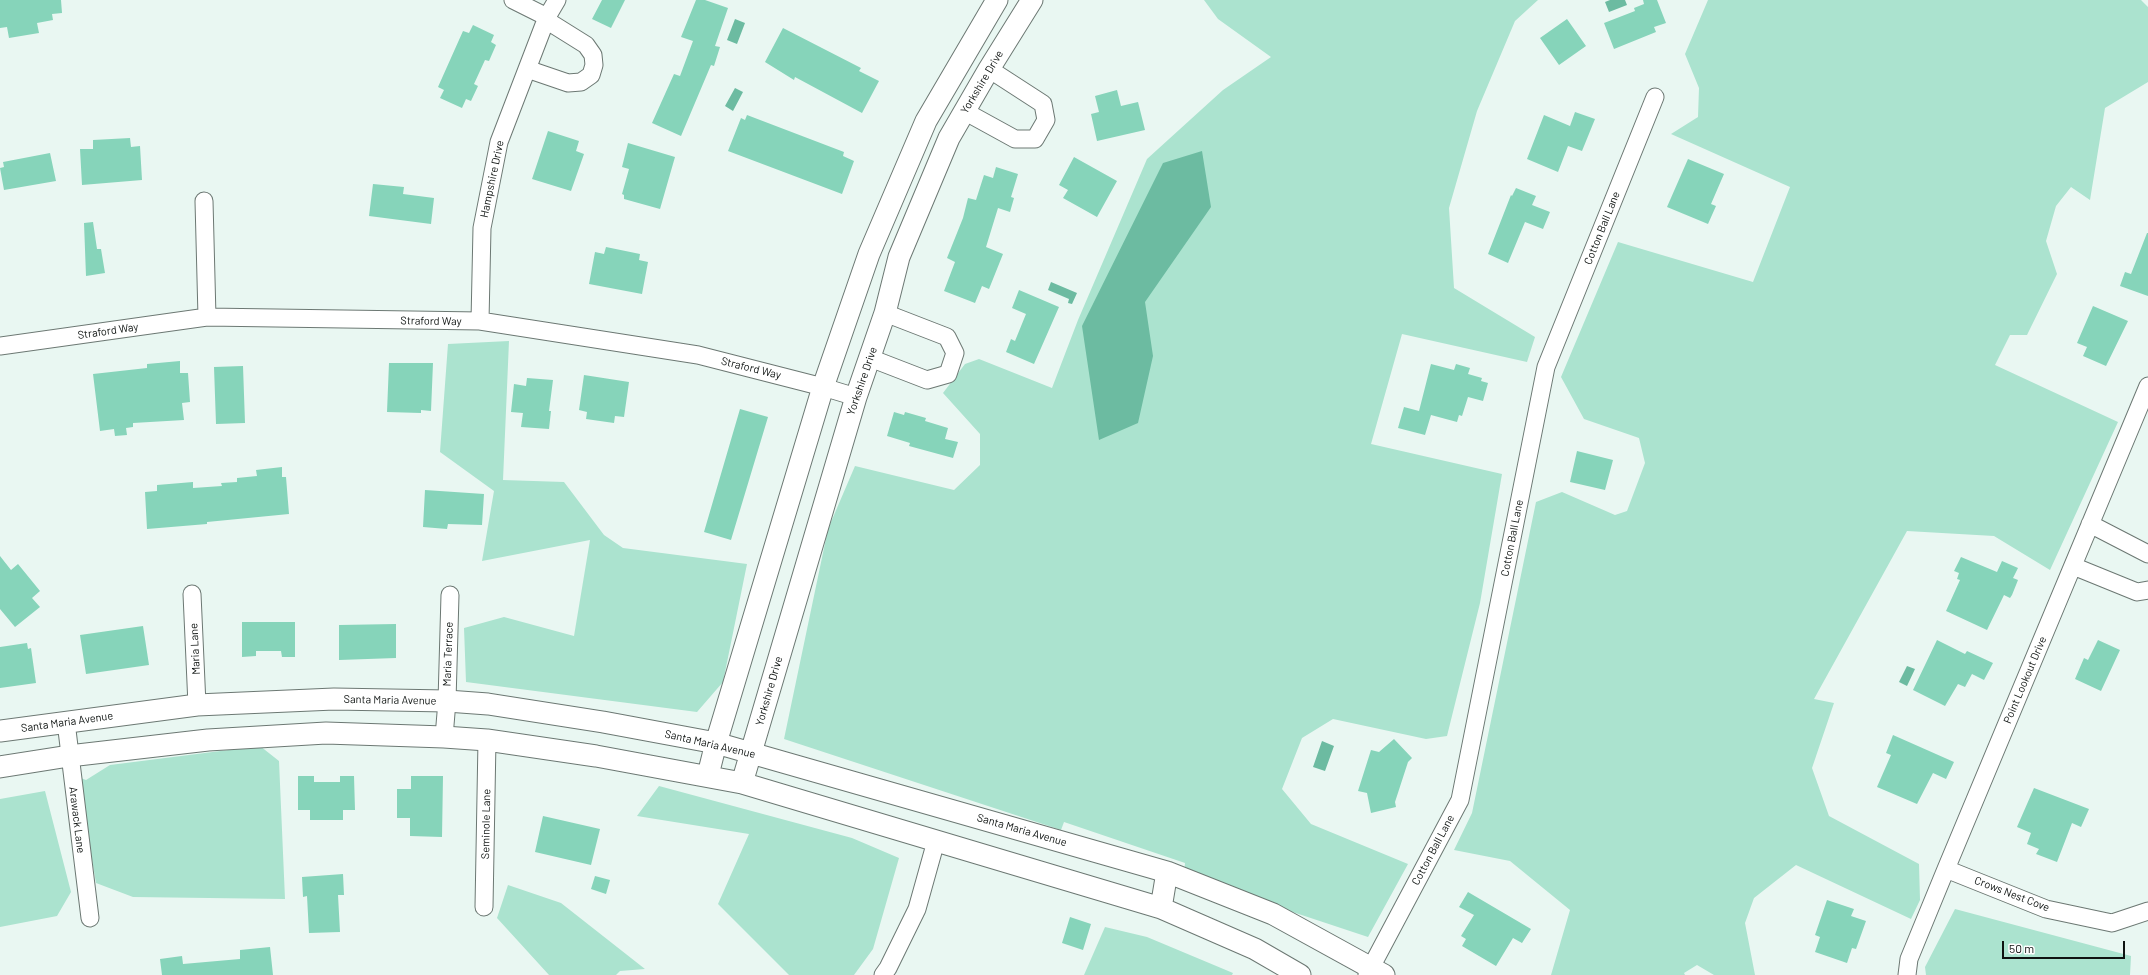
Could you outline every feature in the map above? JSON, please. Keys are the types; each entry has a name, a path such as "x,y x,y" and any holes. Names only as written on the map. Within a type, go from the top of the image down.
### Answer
{"street":[{"path":"513,0 546,18 586,45 593,55 594,65 591,76 581,82 568,83 527,69"},
{"name":"Hampshire Drive","path":"480,321 482,228 499,142 546,18 557,0"},
{"path":"708,775 716,743 823,387 869,254 926,122 997,0"},
{"name":"Yorkshire Drive","path":"742,783 856,397 885,313 899,257 949,138 989,69 1032,0"},
{"path":"964,111 1015,139 1035,139 1046,120 1043,104 989,69"},
{"name":"Cotton Ball Lane","path":"1374,972 1460,800 1546,367 1655,96"},
{"path":"204,201 207,318"},
{"path":"870,358 927,380 948,374 955,353 947,337 885,313"},
{"name":"Straford Way","path":"0,346 207,318 480,321 698,355 856,397"},
{"name":"Point Lookout Drive","path":"1907,975 1909,959 2148,386"},
{"path":"2090,524 2148,554"},
{"path":"2073,566 2137,592 2148,590"},
{"name":"Maria Lane","path":"192,594 197,705"},
{"name":"Maria Terrace","path":"444,737 447,701 450,595"},
{"name":"Santa Maria Avenue","path":"0,731 197,705 334,699 447,701 488,704 603,722 716,743 751,752 1167,872 1273,914 1374,972"},
{"name":"Arawack Lane","path":"66,722 90,918"},
{"path":"0,767 69,756 208,740 326,733 487,740 596,756 708,775 742,783 994,857 1160,908 1256,950 1300,975"},
{"name":"Seminole Lane","path":"484,907 487,740"},
{"path":"994,857 1006,825"},
{"path":"883,975 917,910 936,841"},
{"name":"Crows Nest Cove","path":"1946,869 2046,909 2112,923 2148,911"},
{"path":"1160,908 1167,872"}],"shaded area":[{"path":"1204,0 1538,0 1515,21 1477,111 1449,208 1454,288 1535,337 1527,362 1402,334 1371,444 1502,474 1480,603 1447,736 1426,739 1333,719 1302,738 1282,789 1311,824 1408,864 1368,937 1184,876 1185,863 1064,822 1061,830 784,739 828,529 855,466 954,490 980,465 980,434 943,393 965,364 979,359 1052,388 1078,320 1147,159 1223,90 1271,57 1218,19"},
{"path":"1610,0 1625,0 1627,5 1609,12 1605,2"},
{"path":"1708,0 2141,0 2148,7 2148,82 2105,108 2090,200 2071,187 2056,206 2046,241 2057,274 2027,335 2010,335 1995,365 2118,422 2050,570 1994,536 1907,531 1814,699 1834,703 1812,768 1829,816 1919,864 1920,900 1911,919 1796,865 1754,898 1745,923 1755,975 1714,975 1697,965 1684,973 1685,975 1551,975 1570,910 1510,861 1454,850 1472,813 1536,502 1562,492 1615,515 1627,511 1645,463 1639,438 1584,419 1561,377 1618,242 1753,282 1790,187 1671,134 1698,117 1699,88 1685,54"},
{"path":"735,19 745,23 737,44 727,40"},
{"path":"735,88 743,92 733,111 725,106"},
{"path":"1202,151 1211,207 1145,302 1153,356 1138,423 1099,440 1082,326 1163,163"},
{"path":"1051,282 1077,293 1072,304 1068,303 1069,299 1048,290"},
{"path":"509,341 503,480 564,482 604,535 623,548 747,564 723,682 697,712 466,682 464,628 504,617 574,636 590,540 482,561 494,491 440,452 448,344"},
{"path":"1907,666 1915,669 1907,686 1899,682"},
{"path":"1322,741 1334,746 1325,771 1313,767"},
{"path":"260,746 279,761 285,899 133,897 96,883 78,777 86,780 110,765"},
{"path":"659,786 852,838 899,858 873,949 854,975 789,975 718,904 749,834 637,816"},
{"path":"45,791 71,892 57,916 0,927 0,799"},
{"path":"508,885 561,903 645,969 620,971 616,975 549,975 497,918"},
{"path":"1955,909 2131,956 2130,975 1926,975 1925,967"},
{"path":"1105,927 1147,937 1233,973 1232,975 1084,975"}],"building":[{"path":"0,0 61,0 62,13 52,14 53,20 37,23 39,33 9,38 7,27 0,28"},
{"path":"602,0 625,0 611,28 592,19"},
{"path":"696,0 705,0 728,8 715,46 720,47 714,66 711,65 681,136 652,123 674,74 680,76 693,41 681,37"},
{"path":"1643,0 1657,0 1666,23 1654,27 1656,32 1614,49 1604,23 1635,11 1634,8 1644,4"},
{"path":"1567,19 1586,46 1559,65 1540,38"},
{"path":"473,25 494,35 491,42 496,45 489,61 485,60 474,84 478,86 471,101 466,99 462,108 440,98 444,90 438,87 463,31 469,33"},
{"path":"783,28 861,68 859,71 879,81 862,113 795,77 794,80 765,62"},
{"path":"1117,90 1121,106 1138,102 1145,130 1097,141 1091,114 1099,112 1095,96"},
{"path":"1575,112 1595,119 1582,151 1568,146 1558,172 1527,159 1544,115 1570,126"},
{"path":"747,115 844,152 843,156 854,161 842,194 728,151 741,118 745,120"},
{"path":"548,131 579,141 576,151 584,154 571,191 532,179"},
{"path":"130,138 131,147 140,146 142,180 82,185 80,149 93,149 93,140"},
{"path":"628,143 675,157 660,209 624,199 624,195 622,194 629,169 622,167"},
{"path":"50,153 56,181 4,190 0,168 4,167 3,162"},
{"path":"1074,157 1117,181 1097,217 1063,198 1068,190 1059,185"},
{"path":"1688,159 1724,174 1711,204 1716,206 1708,224 1667,207"},
{"path":"996,167 1018,174 1011,197 1014,198 1010,212 998,208 986,247 1003,254 989,289 982,286 975,303 944,291 955,262 947,258 963,218 968,198 976,200 984,175 993,178"},
{"path":"373,184 404,187 403,194 434,198 431,224 369,216"},
{"path":"1516,188 1536,196 1532,205 1550,212 1543,229 1525,222 1508,263 1488,254 1511,195 1512,196"},
{"path":"93,222 97,249 101,249 105,273 86,276 84,223"},
{"path":"2147,233 2148,296 2120,286 2125,272 2131,274"},
{"path":"606,247 640,254 639,260 648,262 642,294 589,284 595,252 604,254"},
{"path":"1019,290 1059,307 1034,364 1006,352 1011,339 1015,341 1026,314 1012,308"},
{"path":"2093,306 2128,321 2106,366 2083,356 2087,347 2077,343"},
{"path":"180,361 180,373 188,373 190,402 182,403 184,420 133,423 133,427 126,428 127,435 115,436 114,429 100,431 93,374 147,368 147,364"},
{"path":"389,363 433,363 431,411 421,410 421,413 387,412"},
{"path":"1431,364 1454,370 1456,364 1470,368 1468,374 1482,378 1481,381 1488,383 1483,401 1468,397 1462,416 1459,415 1457,422 1431,415 1425,435 1398,428 1404,407 1419,411"},
{"path":"243,366 245,423 216,424 214,367"},
{"path":"584,375 629,382 624,417 615,416 614,423 586,419 587,412 579,410"},
{"path":"527,378 553,380 549,411 551,411 549,429 521,427 523,413 511,412 514,384 526,386"},
{"path":"740,409 768,417 731,540 704,532"},
{"path":"894,412 904,415 905,412 926,418 925,421 948,428 945,439 958,442 953,458 909,446 910,443 887,436"},
{"path":"1577,451 1613,460 1605,490 1570,482"},
{"path":"282,467 282,477 286,477 289,514 207,522 207,524 147,529 145,492 157,491 157,485 193,482 193,488 222,486 221,483 237,482 237,478 257,476 256,470"},
{"path":"425,490 484,494 482,525 448,524 447,529 423,527"},
{"path":"0,556 11,570 18,564 40,591 32,598 40,607 15,627 0,609"},
{"path":"1961,557 1997,572 2002,561 2018,568 2013,578 2018,580 2012,595 2010,598 2004,595 1987,630 1946,611 1960,580 1957,579 1959,573 1954,571"},
{"path":"242,622 295,622 295,657 282,657 281,651 256,651 256,656 242,657"},
{"path":"396,624 396,658 339,660 339,625"},
{"path":"143,626 149,665 86,674 80,635"},
{"path":"1937,640 1965,654 1967,651 1993,663 1984,680 1972,674 1965,687 1958,684 1945,706 1913,690"},
{"path":"2098,640 2120,650 2101,691 2075,679 2084,658 2088,660"},
{"path":"27,643 28,649 31,648 36,683 0,688 0,647"},
{"path":"1893,735 1954,762 1946,779 1933,773 1917,804 1877,787 1891,755 1886,753"},
{"path":"1394,739 1412,758 1408,762 1395,802 1396,807 1371,813 1367,793 1358,791 1371,750 1379,752"},
{"path":"298,776 314,776 314,782 340,782 340,776 354,776 355,810 343,810 343,820 310,820 310,810 298,810"},
{"path":"411,776 443,776 442,837 410,836 410,818 397,818 397,789 411,789"},
{"path":"2034,788 2089,809 2081,827 2072,823 2057,862 2036,854 2039,849 2027,844 2031,833 2017,827"},
{"path":"543,816 600,829 591,865 535,852"},
{"path":"343,874 344,895 338,895 340,932 309,933 307,896 303,897 302,877"},
{"path":"595,876 610,880 606,894 591,889"},
{"path":"1468,892 1531,929 1522,943 1513,938 1496,966 1462,946 1466,939 1461,936 1474,915 1459,907"},
{"path":"1827,900 1854,909 1851,916 1866,921 1856,949 1852,948 1847,963 1815,952 1820,937 1815,935"},
{"path":"1070,917 1091,924 1083,950 1062,943"},
{"path":"270,947 273,975 162,975 160,959 182,956 183,964 240,959 240,950"}]}
